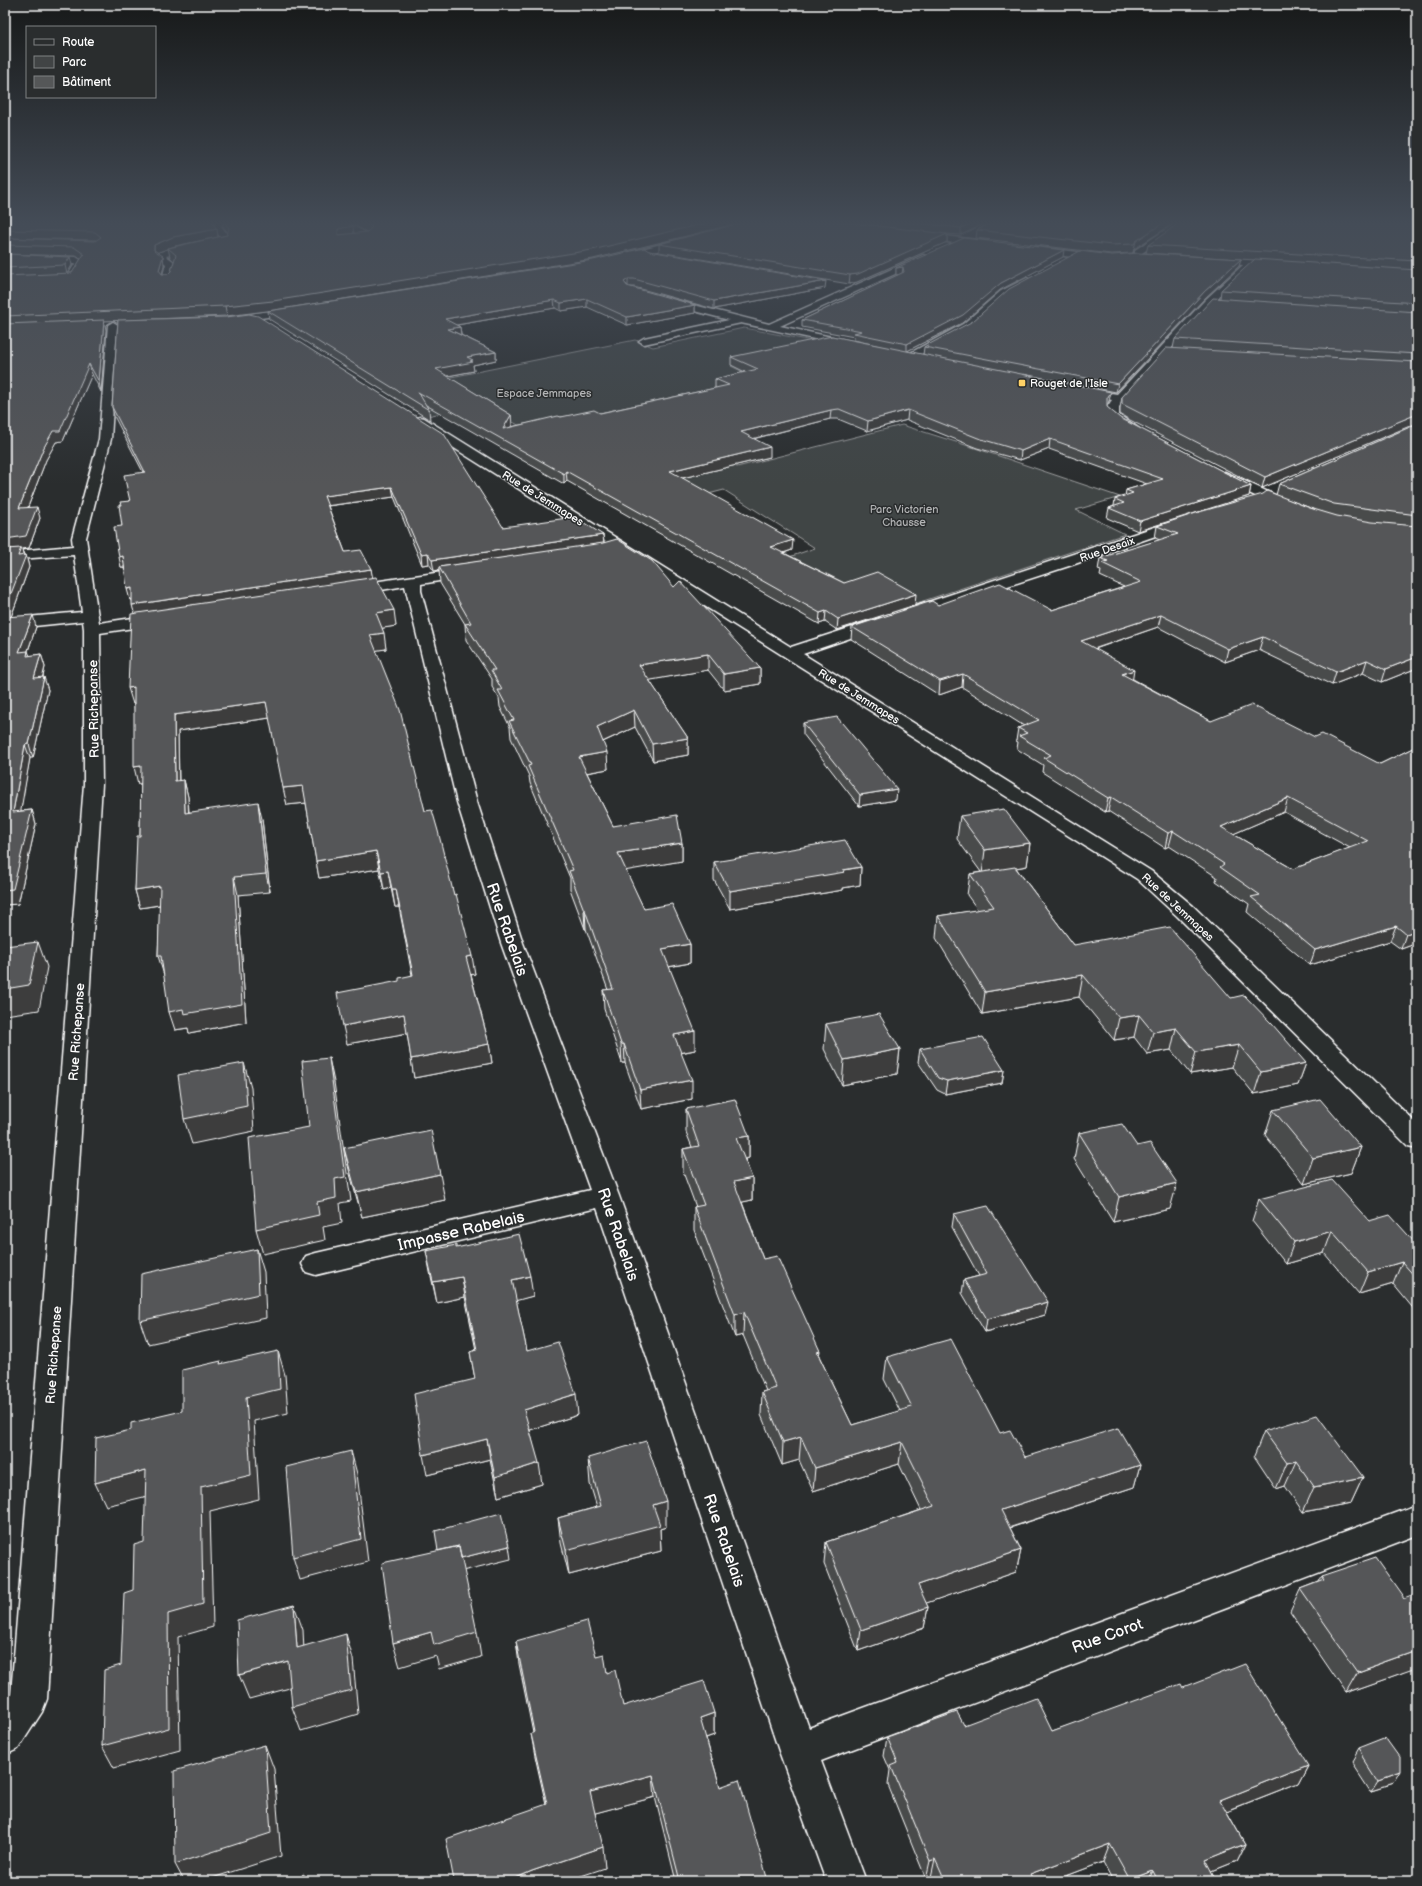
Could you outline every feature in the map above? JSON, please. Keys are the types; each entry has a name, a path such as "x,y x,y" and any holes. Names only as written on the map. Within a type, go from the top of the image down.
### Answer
{"street":[{"path":"219,320 306,309"},
{"path":"697,309 770,327 864,347"},
{"path":"770,327 811,309"},
{"path":"908,356 967,326 986,309"},
{"path":"1144,434 1123,424 1113,416 1113,407 1160,353 1201,309"},
{"path":"251,317 278,330"},
{"path":"644,341 740,320"},
{"name":"Rue Richepanse","path":"5,1736 29,1699 94,784 91,623 79,538 106,439 112,325"},
{"path":"893,353 924,360"},
{"path":"1160,353 1176,354"},
{"path":"1066,388 1120,398"},
{"name":"Rue de Jemmapes","path":"409,414 1144,874 1185,911 1417,1139"},
{"path":"1213,470 1268,492 1302,512"},
{"path":"1248,503 1268,492"},
{"name":"Rue Desaix","path":"789,653 1064,564 1198,517"},
{"path":"603,552 621,547"},
{"path":"5,556 81,550"},
{"path":"334,592 485,570"},
{"name":"Rue Rabelais","path":"414,581 413,591 466,802 512,943 606,1196 798,1750 846,1881"},
{"path":"5,624 91,623 176,616"},
{"name":"Impasse Rabelais","path":"316,1264 606,1196"},
{"name":"Rue Corot","path":"798,1750 1417,1520"}],"green space":[{"name":"Espace Jemmapes","path":"744,328 860,350 794,351 731,366 757,379 531,432 482,405 427,416 387,390 635,340 653,347"},
{"name":"Parc Victorien Chausse","path":"902,425 1120,497 1076,510 1125,534 896,610 772,563 815,548 724,490 681,501 643,479 722,460 737,467"}],"building":[{"path":"5,309 159,309 5,316"},
{"path":"281,309 502,309 445,319 460,327 448,329 496,352 467,357 473,360 470,361 473,362 436,369 511,415 503,429 558,416 561,417 594,410 600,413 729,385 715,379 758,369 731,357 832,336 1111,392 1107,398 1107,407 1120,418 1251,486 1140,521 1109,508 1124,503 1115,499 1133,493 1126,490 1163,479 1050,439 1021,451 978,438 908,410 868,421 839,409 831,410 741,432 770,447 670,471 793,540 771,547 844,583 877,572 916,594 838,619 826,611 820,613 566,471 564,474 418,392 429,410 268,311"},
{"path":"609,309 672,309 627,317"},
{"path":"825,309 970,309 963,315 907,344 854,333 862,331 802,320"},
{"path":"986,309 1188,309 1118,384 924,347 973,321"},
{"path":"1203,309 1373,309 1417,312 1417,354 1175,339"},
{"path":"249,314 258,316 444,434 503,527 575,517 603,535 432,560 428,553 421,554 392,487 324,496 345,552 361,550 371,569 132,605 132,588 127,589 123,556 119,557 114,527 122,526 119,505 121,505 120,502 130,501 124,475 145,472 112,407 118,320 226,317"},
{"path":"104,320 99,382 89,364 60,431 53,431 43,449 19,508 37,507 26,536 5,539 5,324"},
{"path":"1166,348 1417,362 1417,414 1265,477 1122,404 1122,397"},
{"path":"1417,424 1417,515 1334,504 1279,484"},
{"path":"1267,491 1310,508 1337,516 1372,522 1417,526 1417,657 1386,669 1367,660 1336,672 1263,637 1228,649 1161,615 1081,641 1134,670 1122,674 1211,721 1252,705 1315,737 1322,734 1380,764 1417,746 1417,930 1406,934 1396,926 1315,950 1251,897 1260,895 1220,867 1224,864 1173,831 1168,833 1111,797 1108,798 1044,758 1051,755 1019,736 1027,733 1018,728 1039,720 963,674 940,681 852,627 932,601 938,605 1000,583 1052,610 1141,582 1102,563 1108,561 1100,558 1178,534 1157,526 1199,512 1263,494","holes":["1288,798 1368,841 1293,869 1221,827"]},
{"path":"617,539 652,561 674,587 680,581 760,668 724,674 708,654 639,665 688,738 652,744 634,710 597,727 607,752 579,757 613,826 677,815 682,843 618,853 644,909 672,904 690,944 662,949 695,1031 674,1035 692,1080 640,1090 624,1044 621,1044 603,990 613,989 585,910 569,871 573,870 528,766 531,765 509,721 514,720 498,690 502,690 491,670 495,670 465,624 471,623 439,567 603,543"},
{"path":"21,548 18,556 26,555 7,604 5,605 5,549"},
{"path":"376,577 394,610 376,613 384,633 370,635 400,710 425,811 432,810 454,895 456,894 472,956 466,957 489,1044 411,1059 404,1014 343,1026 337,993 399,981 399,978 413,975 396,889 392,889 388,871 381,872 376,851 316,861 303,786 283,788 266,702 174,715 175,781 184,780 185,813 258,802 266,874 234,877 242,1004 184,1014 183,1009 169,1012 161,956 158,956 160,886 135,890 137,836 140,836 141,766 134,767 134,687 128,688 131,614"},
{"path":"33,615 19,652 28,651 27,656 41,654 34,678 44,677 29,744 25,745 13,812 32,810 13,889 5,890 5,617"},
{"path":"837,717 897,789 860,795 803,723"},
{"path":"1004,809 1030,843 985,850 960,816"},
{"path":"845,840 861,867 843,870 845,872 730,891 714,862"},
{"path":"1015,867 1074,945 1170,927 1231,998 1244,995 1306,1063 1261,1072 1239,1045 1196,1052 1176,1028 1153,1032 1139,1015 1119,1018 1083,975 985,992 938,916 994,907 970,874"},
{"path":"38,942 29,985 5,989 5,946"},
{"path":"879,1014 900,1049 844,1060 826,1024"},
{"path":"983,1037 1004,1070 947,1081 938,1078 920,1049"},
{"path":"329,1058 345,1177 335,1179 336,1198 317,1202 319,1215 256,1229 249,1138 309,1127 302,1061"},
{"path":"244,1063 247,1106 184,1119 178,1075"},
{"path":"735,1099 749,1136 736,1138 752,1178 734,1182 763,1259 777,1256 820,1351 817,1352 852,1425 912,1407 887,1357 951,1339 1000,1433 1010,1430 1025,1457 1118,1428 1140,1465 1001,1510 1021,1550 918,1585 928,1607 861,1630 826,1542 934,1506 902,1442 815,1468 801,1437 783,1442 762,1392 776,1388 744,1312 735,1315 694,1207 704,1205 683,1149 699,1146 686,1109"},
{"path":"1320,1099 1361,1147 1313,1158 1273,1110"},
{"path":"1122,1124 1137,1146 1150,1143 1177,1183 1119,1197 1079,1133"},
{"path":"431,1130 440,1174 356,1192 344,1148"},
{"path":"1332,1180 1369,1221 1390,1215 1417,1245 1417,1279 1402,1262 1368,1272 1332,1231 1294,1242 1259,1199"},
{"path":"988,1206 1048,1302 987,1319 964,1280 987,1274 954,1214"},
{"path":"519,1234 530,1276 512,1280 527,1351 558,1342 576,1394 524,1410 539,1463 495,1477 487,1439 423,1455 414,1394 475,1379 470,1352 477,1350 462,1277 433,1282 426,1251 456,1245 456,1248"},
{"path":"257,1249 259,1294 140,1321 141,1274"},
{"path":"278,1351 280,1389 246,1397 251,1475 201,1487 203,1604 168,1614 169,1728 102,1746 104,1670 121,1665 124,1593 133,1590 134,1545 144,1542 146,1470 95,1483 96,1438 131,1430 131,1423 182,1411 182,1370 221,1361 220,1364"},
{"path":"1317,1415 1363,1477 1314,1487 1296,1461 1287,1463 1264,1431"},
{"path":"646,1441 666,1501 653,1505 660,1525 566,1550 558,1518 601,1506 588,1458"},
{"path":"351,1451 361,1539 293,1557 286,1467"},
{"path":"501,1513 509,1546 461,1558 459,1546 438,1551 435,1531"},
{"path":"459,1546 477,1632 434,1645 431,1632 393,1643 382,1563"},
{"path":"1375,1558 1404,1599 1417,1594 1417,1651 1358,1672 1300,1589 1324,1580 1321,1576"},
{"path":"294,1605 297,1648 346,1634 351,1690 292,1707 288,1661 239,1675 237,1620"},
{"path":"587,1621 596,1656 604,1654 607,1673 615,1670 623,1706 704,1681 714,1713 700,1718 720,1787 739,1780 768,1881 680,1881 653,1775 590,1792 603,1847 532,1871 509,1881 454,1881 446,1839 547,1804 531,1734 534,1732 516,1641"},
{"path":"1245,1664 1308,1765 1220,1800 1245,1844 1205,1860 1216,1881 1158,1881 1153,1871 1130,1880 1110,1844 1030,1874 1034,1881 945,1881 935,1859 930,1861 891,1766 898,1763 887,1737 957,1712 964,1725 1036,1698 1052,1731 1181,1684 1183,1688"},
{"path":"1387,1739 1400,1757 1400,1772 1378,1780 1359,1750"},
{"path":"265,1745 271,1833 175,1864 174,1771"},
{"path":"303,1874 313,1881 298,1881"}],"place":[{"name":"Rouget de l'Isle","path":"1022,383"}]}
